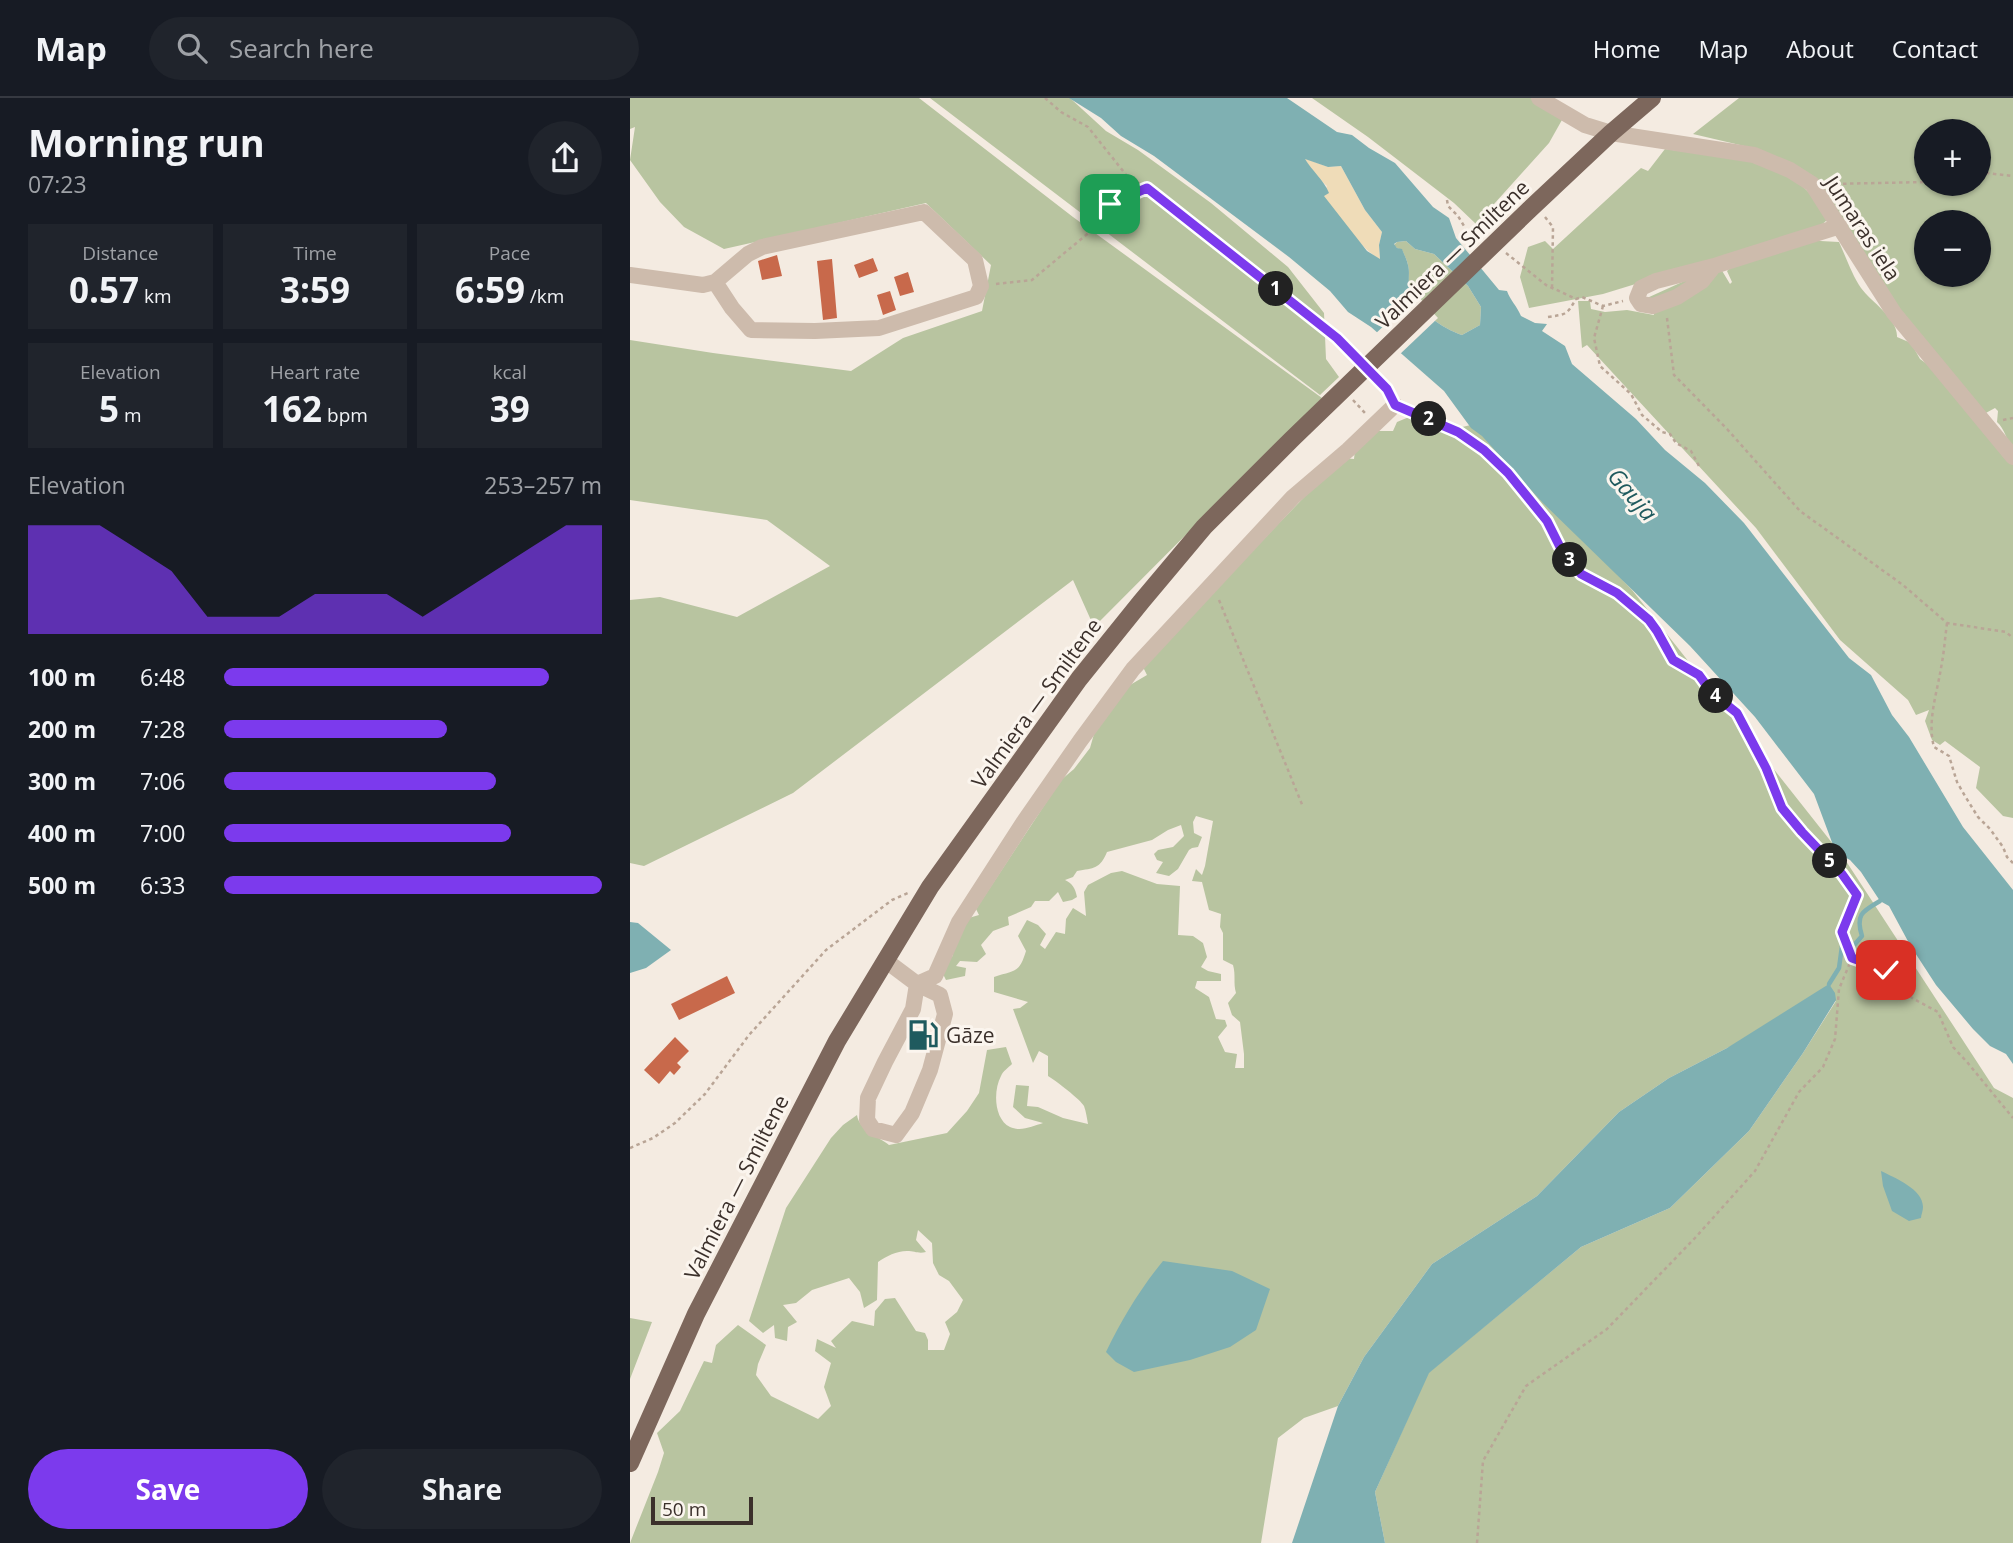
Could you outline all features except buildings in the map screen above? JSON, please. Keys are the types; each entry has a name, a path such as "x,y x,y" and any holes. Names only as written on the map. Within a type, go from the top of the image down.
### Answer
{"main road":[{"name":"Valmiera — Smiltene","path":"630,1463 696,1314 837,1041 930,887 1079,679 1204,527 1292,439 1347,394 1536,213 1611,133 1652,98"}],"street":[{"name":"Jumaras iela","path":"1539,98 1584,125 1611,133 1754,155 1790,170 1812,184 1894,313 2013,457"},
{"path":"630,275 703,285 715,282 748,254 762,247 924,212 975,260 981,286 976,297 879,328 815,331 751,330 715,282"},
{"path":"1714,266 1702,281 1677,298 1653,306 1641,304 1637,298 1641,288 1656,282 1840,226"},
{"path":"917,984 935,976 960,922 1025,820 1133,669 1293,497 1395,405"},
{"path":"885,960 917,984 940,995 945,1014 930,1070 912,1113 896,1135 873,1129 867,1120 868,1098 913,1009 917,984"}],"path":[{"path":"1045,98 1061,112 1088,127 1127,176 1147,188 1337,338 1358,359"},
{"path":"1991,174 2013,176"},
{"path":"1812,184 1914,182"},
{"path":"981,286 1032,280 1092,230 1110,204 1147,188"},
{"path":"1536,213 1553,227 1552,288 1576,299"},
{"path":"1548,317 1568,313 1576,299 1582,297 1603,306 1637,298"},
{"path":"1665,302 1674,375 1727,429 1800,511 1903,585 1947,623 2006,632 2013,638"},
{"path":"1603,306 1594,338 1600,366 1631,394 1642,415 1662,432 1670,434 1676,443 1691,451 1699,466"},
{"path":"1377,379 1387,389 1395,405 1458,432 1484,450 1508,473 1547,521 1560,547 1581,574 1617,593 1649,620 1673,660 1699,675 1712,693 1737,713 1766,768 1782,808 1842,874 1857,895 1842,932 1852,958 1839,989 1835,1040 1823,1067 1800,1092 1755,1171 1695,1238 1606,1329 1526,1386 1483,1461 1477,1543"},
{"path":"1347,394 1375,424"},
{"path":"1213,583 1303,807"},
{"path":"1947,623 1934,708 1934,747 1949,756 1957,782 1978,817 1990,829 2013,863"},
{"path":"630,1148 653,1138 675,1123 705,1094 749,1035 826,950 892,901 912,891 930,887"},
{"path":"1852,958 1886,970 1912,998 1938,1012 1953,1047 2013,1118"}],"green space":[{"path":"630,98 919,98 1073,217 1322,398 1094,627 1073,580 793,793 644,866 630,863 630,600 660,597 737,617 830,566 767,520 630,500 630,340 851,371 903,338 982,311 991,265 926,203 724,249 684,227 660,202 630,160 635,127 630,129"},
{"path":"930,98 1070,98 1106,131 1138,150 1211,203 1288,267 1324,313 1326,359 1339,377 1320,395"},
{"path":"1312,98 1546,98 1567,111 1549,143 1476,224 1454,203"},
{"path":"1739,98 2013,98 2013,449 1997,422 1998,411 1995,408 1984,414 1903,328 1825,192 1757,149 1693,134"},
{"path":"1665,149 1765,163 1799,183 1818,201 1827,220 1818,228 1603,294 1529,308 1520,277 1528,247 1545,241 1553,249 1641,168 1648,171"},
{"path":"1802,240 1839,242 1858,283 1889,317 1897,337 1911,343 1920,359 1934,369 2013,461 2013,818 2003,816 1976,788 1980,767 1945,741 1940,745 1932,740 1925,721 1929,710 1916,715 1908,700 1840,640 1756,528 1587,345 1582,348 1578,301 1590,301 1591,309 1605,312 1627,310 1654,315 1647,298 1691,278 1721,269 1730,284 1732,282 1727,271 1734,264"},
{"path":"1406,241 1415,249 1434,254 1468,286 1481,307 1480,325 1462,335 1446,328 1423,311 1409,288 1409,268 1402,250 1394,245"},
{"path":"1409,417 1424,436 1475,424 1632,590 1844,858 1994,1088 2013,1098 2013,1543 1385,1543 1375,1492 1428,1373 1581,1247 1670,1208 1749,1131 1836,1001 1727,1048 1669,1078 1619,1112 1537,1196 1432,1264 1364,1357 1338,1406 1304,1418 1278,1438 1261,1543 630,1543 664,1453 657,1433 680,1411 704,1361 712,1363 716,1345 738,1325 766,1345 756,1375 771,1396 818,1419 831,1406 824,1387 831,1363 815,1351 817,1339 836,1348 831,1341 852,1321 874,1326 875,1311 885,1299 895,1298 916,1331 925,1333 928,1350 944,1350 950,1334 945,1322 957,1312 963,1300 949,1281 939,1275 933,1263 932,1243 918,1230 916,1240 926,1252 899,1252 878,1262 877,1300 864,1308 860,1292 849,1278 812,1290 796,1303 783,1305 797,1322 788,1327 787,1341 775,1338 774,1325 763,1333 749,1321 786,1208 831,1138 857,1115 865,1129 889,1145 947,1133 979,1093 987,1050 1006,1047 1012,1064 998,1082 996,1097 998,1111 1005,1123 1018,1129 1043,1123 1025,1118 1013,1107 1016,1085 1029,1086 1027,1106 1038,1107 1063,1118 1088,1124 1082,1103 1048,1076 1048,1056 1039,1051 1033,1063 1013,1009 1028,1002 994,992 994,977 1015,970 1021,964 1026,951 1018,936 1027,920 1038,925 1046,934 1040,945 1045,949 1056,932 1065,934 1066,919 1073,908 1086,916 1084,892 1088,885 1111,873 1122,871 1157,884 1180,886 1178,935 1193,936 1203,943 1207,957 1201,967 1221,974 1221,981 1197,981 1195,988 1209,997 1216,1019 1225,1020 1227,1026 1218,1037 1225,1052 1237,1054 1235,1068 1244,1068 1240,1022 1232,1015 1228,1003 1236,993 1233,965 1223,960 1221,914 1209,910 1202,882 1192,881 1196,869 1202,875 1213,821 1196,816 1193,822 1194,833 1202,837 1198,847 1189,850 1178,869 1169,876 1156,873 1163,862 1157,860 1154,854 1158,850 1173,847 1184,836 1181,825 1152,840 1107,852 1096,867 1077,871 1073,877 1065,880 1075,891 1077,897 1072,900 1063,902 1058,892 1049,901 1035,901 1031,907 1008,917 1009,925 993,931 981,945 986,954 977,962 960,961 956,966 966,968 965,976 946,980 941,970 943,959 953,956 949,948 965,919 979,915 976,909 1061,780 1074,769 1090,748 1094,734 1130,685 1147,675 1142,665 1342,458 1354,459 1355,450 1376,431 1393,431 1397,422"},
{"path":"630,1318 652,1322 630,1379"}],"sand":[{"path":"1304,158 1328,167 1341,166 1365,210 1382,232 1380,260 1356,239 1323,196 1327,186 1316,176"}],"water":[{"name":"Gauja","path":"1069,98 1287,98 1337,132 1352,135 1395,163 1433,207 1449,218 1456,238 1499,290 1507,291 1521,316 1535,323 1547,324 1542,331 1565,346 1572,364 1636,419 1665,450 1705,483 1744,523 1849,658 1871,675 1892,715 1909,737 1963,827 2013,890 2013,1064 2006,1054 1990,1046 1973,1029 1936,985 1889,906 1880,901 1861,872 1850,860 1839,854 1833,845 1814,794 1755,717 1690,646 1543,503 1482,436 1471,428 1444,391 1371,327 1348,312 1330,291 1289,257 1154,156 1121,136 1101,118","holes":["1305,159 1328,167 1341,166 1365,210 1382,232 1380,259 1367,251 1324,196 1329,193 1327,188","1406,241 1415,249 1434,254 1468,286 1481,307 1480,325 1462,335 1446,328 1423,311 1409,288 1409,268 1402,249 1394,244"]},
{"path":"630,922 638,923 671,950 646,968 630,973"},
{"path":"1829,984 1836,1000 1749,1131 1670,1208 1581,1247 1429,1373 1375,1492 1385,1543 1292,1543 1338,1406 1364,1357 1432,1264 1537,1196 1619,1112 1669,1078 1727,1048"},
{"path":"1881,1171 1907,1185 1918,1195 1923,1207 1921,1218 1909,1221 1892,1211"},
{"path":"1163,1261 1232,1271 1270,1289 1256,1330 1230,1347 1190,1360 1134,1372 1116,1362 1106,1352 1132,1305"}],"pier":[{"path":"1417,295 1438,318 1398,356 1374,335"}],"waterway":[{"path":"1855,944 1862,936 1859,923 1862,914 1880,901"},
{"path":"1829,984 1839,968 1842,946"}],"place":[{"name":"Gāze","path":"923,1035"}],"route":[{"path":"1110,204 1147,188 1337,338 1387,389 1395,405 1458,432 1484,450 1508,473 1547,521 1560,547 1581,574 1617,593 1649,620 1673,660 1699,675 1712,693 1737,713 1766,768 1782,808 1842,874 1857,895 1842,932 1852,958 1886,970"}]}
